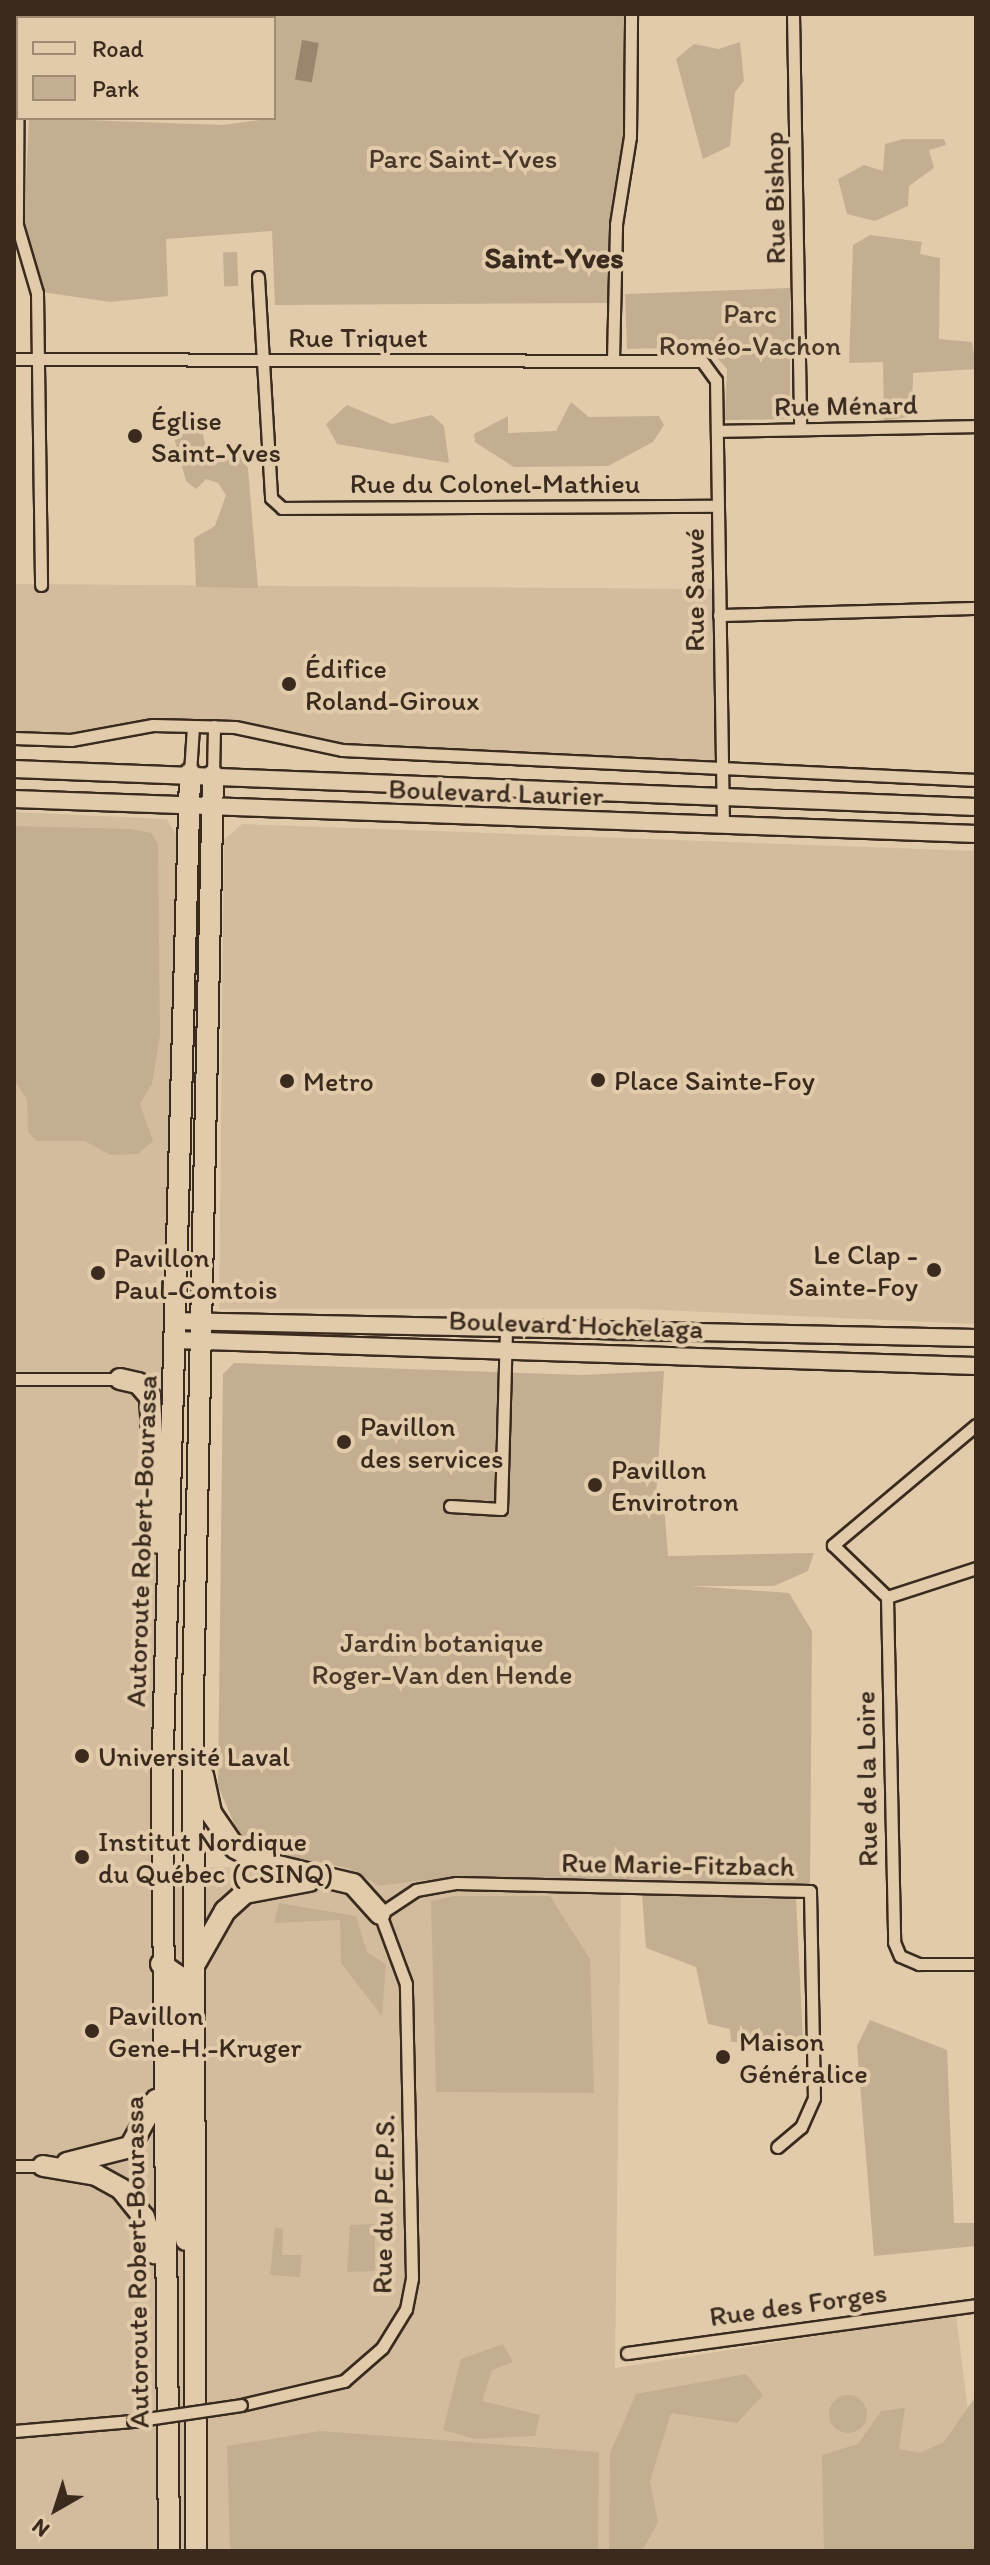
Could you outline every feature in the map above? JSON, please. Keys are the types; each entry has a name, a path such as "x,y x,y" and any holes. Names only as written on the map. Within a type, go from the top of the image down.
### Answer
{"highway":[{"name":"Autoroute Robert-Bourassa","path":"169,2551 161,2082 164,1710 190,773"},
{"name":"Autoroute Robert-Bourassa","path":"196,2551 193,1698 213,775"},
{"path":"120,1379 138,1383 150,1397 164,1710"},
{"path":"193,1698 205,1792 226,1838 265,1863 353,1884 380,1914"},
{"path":"195,1966 225,1911 261,1885 314,1881 347,1891 380,1914"},
{"path":"161,1964 178,1976 179,2161 210,2551"},
{"path":"43,2166 104,2158 130,2147 145,2128 161,2082"},
{"path":"43,2166 96,2175 136,2204 150,2233 163,2311"},
{"path":"161,2551 167,2457"}],"main road":[{"name":"Boulevard Laurier","path":"14,769 190,773 976,807"},
{"name":"Boulevard Laurier","path":"14,799 976,834"},
{"name":"Boulevard Hochelaga","path":"174,1331 506,1328 976,1338"},
{"name":"Boulevard Hochelaga","path":"201,1331 506,1349 976,1366"}],"street":[{"path":"613,360 616,224 630,137 631,14"},
{"name":"Rue Bishop","path":"793,14 800,429"},
{"path":"18,120 17,225 37,293 41,585"},
{"path":"258,277 266,362"},
{"name":"Rue Triquet","path":"14,359 702,361"},
{"name":"Rue Sauvé","path":"702,361 716,380 723,825"},
{"name":"Rue du Colonel-Mathieu","path":"266,362 275,503 717,506"},
{"name":"Rue Ménard","path":"717,431 976,426"},
{"path":"719,615 976,608"},
{"path":"190,773 193,726"},
{"path":"213,775 214,726"},
{"name":"Boulevard Laurier","path":"14,738 214,726 274,731 342,750 976,780"},
{"path":"450,1506 501,1509 506,1328"},
{"path":"14,1379 120,1379"},
{"path":"976,1425 833,1545 887,1597 976,1568"},
{"name":"Rue de la Loire","path":"887,1597 894,1942 900,1956 919,1964 976,1964"},
{"name":"Rue Marie-Fitzbach","path":"380,1914 416,1890 456,1883 810,1891 814,2098 801,2127 777,2147"},
{"name":"Rue du P.E.P.S.","path":"14,2431 133,2421 318,2392 359,2372 391,2337 410,2294 406,1984 380,1914"},
{"path":"14,2166 43,2166"},
{"name":"Rue des Forges","path":"627,2353 976,2305"}],"shaded area":[{"path":"302,40 319,43 312,82 295,79"},
{"path":"14,584 713,589 720,770 342,750 289,736 153,725 87,738 14,738"},
{"name":"Université Laval","path":"14,812 167,819 177,836 151,1867 348,1868 381,1886 425,1880 621,1887 615,2368 956,2314 976,2477 976,2551 14,2551"},
{"path":"242,824 976,851 976,1324 637,1309 219,1309 224,840"}],"green space":[{"name":"Parc Saint-Yves","path":"267,14 628,14 630,124 611,224 607,303 275,305 272,231 166,239 168,296 110,302 42,292 24,225 29,120 223,125 276,120 276,16"},
{"path":"740,42 744,81 735,92 730,146 703,159 676,59 694,44 719,49"},
{"path":"903,139 944,139 946,145 929,150 934,168 909,186 908,206 875,221 847,214 838,179 864,165 883,171 885,144"},
{"path":"870,235 922,242 920,254 940,258 939,339 972,342 976,369 913,373 912,416 884,421 883,362 849,363 853,245"},
{"path":"223,252 237,252 238,286 224,286"},
{"name":"Parc Roméo-Vachon","path":"790,288 790,419 725,420 727,369 707,347 627,349 625,294"},
{"path":"571,402 589,417 659,416 664,425 653,442 608,466 514,467 475,442 474,434 508,416 508,433 556,431"},
{"path":"347,405 392,424 432,415 444,426 449,463 337,444 326,424"},
{"path":"171,427 201,428 209,457 247,457 258,588 196,587 194,538 215,526 226,495 218,483 206,479 196,489 186,481"},
{"path":"14,826 130,829 151,833 158,844 160,1035 152,1084 140,1104 153,1141 138,1154 110,1155 85,1141 37,1141 28,1132 27,1099 14,1080"},
{"path":"612,1335 752,1338 752,1344 612,1342"},
{"name":"Jardin botanique Roger-Van den Hende","path":"234,1363 582,1375 664,1371 655,1513 664,1505 668,1556 814,1553 808,1571 774,1586 690,1586 789,1593 812,1631 810,1891 425,1880 380,1886 348,1868 270,1855 239,1835 218,1786 223,1374"},
{"path":"642,1894 796,1898 803,2042 731,2042 730,2029 708,2024 696,1967 646,1948"},
{"path":"454,1896 550,1896 590,1959 594,2093 436,2092 431,1901"},
{"path":"279,1903 356,1916 367,1952 386,1964 382,2016 341,1963 340,1920 274,1923"},
{"path":"870,2020 947,2050 954,2223 976,2223 976,2246 874,2256 857,2046"},
{"path":"375,2224 375,2271 347,2272 350,2225"},
{"path":"275,2227 283,2229 282,2255 302,2255 300,2277 270,2275"},
{"path":"503,2344 513,2362 492,2370 482,2401 540,2415 535,2436 475,2439 443,2430 461,2359"},
{"path":"746,2374 763,2395 737,2423 671,2413 650,2481 658,2522 642,2551 609,2551 610,2453 636,2394"},
{"path":"848,2395 862,2400 867,2414 862,2428 848,2433 834,2428 829,2414 834,2400"},
{"path":"976,2396 976,2551 824,2551 822,2455 858,2444 881,2411 905,2408 899,2449 920,2453 944,2442"},
{"path":"320,2431 599,2452 598,2551 230,2551 227,2446"}],"place":[{"name":"Église Saint-Yves","path":"135,436"},
{"name":"Édifice Roland-Giroux","path":"289,684"},
{"name":"Place Sainte-Foy","path":"598,1080"},
{"name":"Metro","path":"287,1081"},
{"name":"Le Clap - Sainte-Foy","path":"934,1270"},
{"name":"Pavillon Paul-Comtois","path":"98,1273"},
{"name":"Pavillon des services","path":"344,1442"},
{"name":"Pavillon Envirotron","path":"595,1485"},
{"name":"Université Laval","path":"82,1756"},
{"name":"Institut Nordique du Québec (CSINQ)","path":"82,1857"},
{"name":"Pavillon Gene-H.-Kruger","path":"92,2031"},
{"name":"Maison Généralice","path":"723,2057"}],"district":[{"name":"Saint-Yves","path":"554,258"}]}
